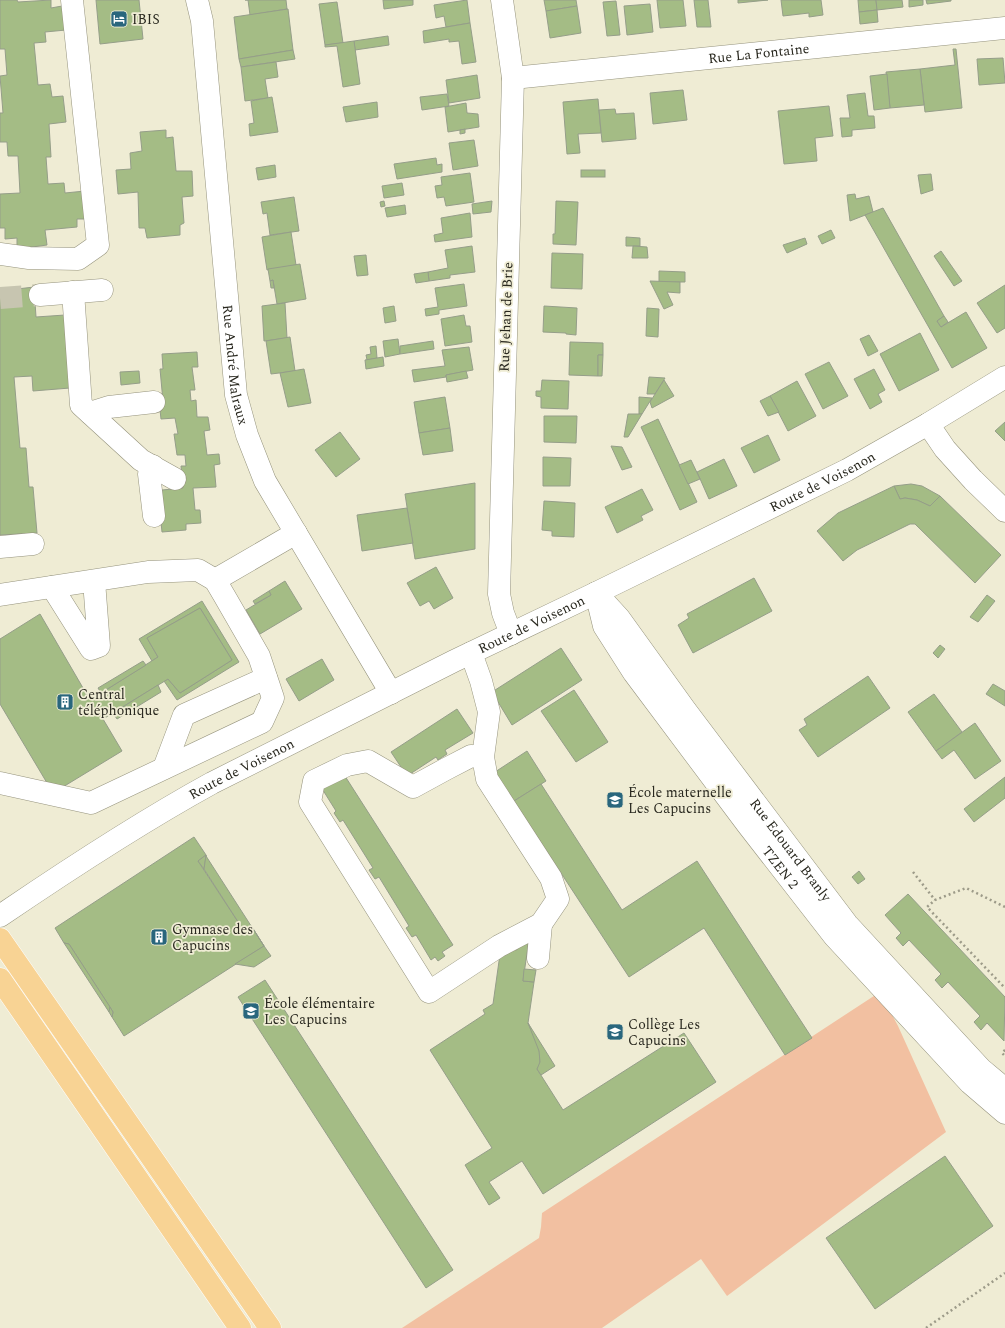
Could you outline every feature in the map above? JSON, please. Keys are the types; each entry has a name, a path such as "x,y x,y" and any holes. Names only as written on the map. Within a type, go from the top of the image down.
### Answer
{"main road":[{"path":"0,939 270,1328"},
{"path":"0,979 240,1328"}],"street":[{"path":"0,254 29,258 78,259 98,245 72,0"},
{"name":"Rue André Malraux","path":"197,0 202,21 236,395 247,435 265,481 391,693"},
{"name":"Rue Jehan de Brie","path":"502,0 513,78 499,594 503,613 511,634"},
{"name":"Rue La Fontaine","path":"513,78 1005,28"},
{"path":"78,259 86,291 81,405 141,460 175,479"},
{"path":"40,295 86,291"},
{"name":"Route de Voisenon","path":"0,916 60,875 188,796 471,653 847,470 928,424 1005,377"},
{"path":"90,413 109,407 154,402"},
{"path":"928,424 945,449 973,480 1005,511"},
{"path":"153,466 149,474 154,516"},
{"path":"215,580 296,533"},
{"path":"0,547 34,544"},
{"path":"0,595 148,572 198,570 215,580 259,656 273,698 262,722 91,803 0,783"},
{"path":"52,587 91,649 98,646 94,580"},
{"name":"Rue Edouard Branly","path":"596,593 619,618 686,711 847,924 981,1069 1005,1089"},
{"name":"TZEN 2","path":"596,593 604,626 634,673 747,824 834,936 970,1083 1005,1112"},
{"path":"471,653 481,681 489,712 483,757 487,779 551,878 558,899 540,924 499,946 429,992 310,802 314,782 347,765 368,761 413,787 471,756 483,757"},
{"path":"164,768 184,715 266,678"},
{"path":"538,958 540,924"}],"path":[{"path":"913,872 935,900"},
{"path":"1005,907 966,888 935,900 927,907 1005,988"},
{"path":"1005,1050 1002,1053 1005,1056"},
{"path":"926,1328 1005,1274"}],"shaded area":[{"path":"880,992 898,1026 946,1132 727,1296 701,1259 602,1328 402,1328 539,1238 542,1213"}],"building":[{"path":"0,0 17,0 18,2 51,0 51,8 62,6 66,30 45,32 46,42 34,43 38,85 50,84 52,97 63,96 66,122 49,124 51,157 46,157 48,184 64,183 65,193 85,191 87,219 77,219 77,227 45,230 47,245 17,249 17,238 5,239 5,228 0,228 0,194 20,193 18,156 8,156 7,142 0,142 0,113 3,113 0,76 7,75 5,49 0,49"},
{"name":"IBIS","path":"96,0 139,0 143,39 100,44"},
{"path":"248,0 286,0 287,9 250,15"},
{"path":"383,0 413,0 413,5 384,9"},
{"path":"467,0 470,23 446,27 444,16 436,18 434,5"},
{"path":"544,0 576,0 577,6 546,11"},
{"path":"657,0 683,0 686,26 660,28"},
{"path":"694,0 708,0 711,27 697,27"},
{"path":"738,0 768,0 738,3"},
{"path":"781,0 821,0 823,15 809,17 809,13 783,16"},
{"path":"858,0 876,0 877,10 859,12"},
{"path":"876,0 902,0 903,7 877,10"},
{"path":"909,0 923,0 923,5 909,7"},
{"path":"926,0 951,0 951,1 927,4"},
{"path":"616,1 620,35 607,36 603,2"},
{"path":"337,2 343,43 325,45 319,4"},
{"path":"650,4 653,32 627,35 624,6"},
{"path":"577,6 581,33 550,38 546,11"},
{"path":"288,9 293,50 239,59 234,17"},
{"path":"877,10 878,22 860,24 859,12"},
{"path":"470,23 476,62 462,64 459,41 449,42 449,39 424,43 423,31"},
{"path":"388,36 389,45 355,50 354,41"},
{"path":"354,41 360,84 343,87 337,46 325,47 325,45"},
{"path":"953,49 956,49 962,108 925,112 920,69 955,65"},
{"path":"293,50 295,59 241,67 239,59"},
{"path":"1003,58 1005,83 979,85 977,59"},
{"path":"276,62 278,77 265,79 268,98 245,101 241,67"},
{"path":"920,69 924,105 890,108 886,72"},
{"path":"887,74 890,108 874,110 870,76"},
{"path":"477,75 480,98 449,103 446,80"},
{"path":"683,90 687,120 653,124 650,93"},
{"path":"865,93 868,116 874,116 875,128 852,130 852,136 842,137 840,118 850,118 847,95"},
{"path":"447,94 449,106 422,110 420,97"},
{"path":"272,97 278,132 250,136 249,124 254,123 251,101"},
{"path":"598,99 601,133 578,134 580,153 567,154 563,102"},
{"path":"377,102 378,117 346,122 343,107"},
{"path":"466,103 467,113 478,114 479,127 448,132 445,107"},
{"path":"829,106 833,136 815,138 817,161 784,164 778,111"},
{"path":"615,109 616,114 634,113 636,139 602,142 599,110"},
{"path":"465,129 465,133 460,134 460,130"},
{"path":"166,130 166,138 173,137 176,171 192,171 193,196 182,197 184,223 180,225 180,235 147,238 145,228 139,228 138,192 118,194 116,170 131,169 130,153 142,151 140,132"},
{"path":"474,140 478,166 453,170 449,143"},
{"path":"436,158 437,165 442,164 442,172 397,179 394,164"},
{"path":"275,165 276,177 258,180 256,168"},
{"path":"581,170 605,170 605,177 581,177"},
{"path":"470,173 474,202 446,206 444,197 437,198 435,186 442,185 441,177"},
{"path":"931,174 933,190 921,194 918,175"},
{"path":"402,183 404,195 384,198 382,186"},
{"path":"855,194 856,199 869,196 873,212 850,221 847,195"},
{"path":"294,197 299,231 270,235 267,213 263,214 261,202"},
{"path":"384,201 385,206 381,207 380,202"},
{"path":"492,201 491,212 473,214 472,204"},
{"path":"556,201 578,202 576,245 553,244 553,234 555,234"},
{"path":"405,205 406,214 387,217 385,208"},
{"path":"883,208 944,316 937,321 941,327 966,312 987,348 952,368 865,215"},
{"path":"470,213 472,237 435,242 434,235 443,233 441,218"},
{"path":"831,230 835,238 822,244 818,236"},
{"path":"291,232 296,265 267,270 262,237"},
{"path":"626,237 640,238 640,246 626,246"},
{"path":"805,238 807,244 787,253 783,245"},
{"path":"472,246 475,272 450,275 450,278 429,281 428,272 448,268 445,250"},
{"path":"633,246 647,247 648,258 632,258"},
{"path":"941,251 962,281 954,286 934,256"},
{"path":"552,253 583,254 582,289 551,288"},
{"path":"366,255 368,275 357,276 354,256"},
{"path":"300,264 306,299 277,304 273,280 270,281 268,269"},
{"path":"659,271 685,272 685,282 659,282"},
{"path":"428,272 429,281 416,283 414,274"},
{"path":"273,280 274,288 271,288 270,281"},
{"path":"650,281 680,282 680,293 667,292 673,305 664,309"},
{"path":"464,284 467,306 439,310 439,314 426,316 425,309 438,307 435,288"},
{"path":"1005,285 1005,328 997,333 977,303"},
{"path":"34,287 36,317 65,315 70,388 33,391 32,376 14,377 20,448 26,448 29,487 33,487 37,533 0,535 0,291"},
{"path":"285,303 287,338 264,341 262,306"},
{"path":"394,306 396,321 385,323 383,308"},
{"path":"544,306 577,308 576,335 543,332"},
{"path":"647,308 659,309 658,337 646,336"},
{"path":"464,315 466,326 470,326 472,342 445,346 441,319"},
{"path":"944,316 948,322 941,327 937,321"},
{"path":"920,333 939,370 899,391 880,354"},
{"path":"869,335 878,351 868,356 860,339"},
{"path":"290,337 295,371 271,374 266,341"},
{"path":"398,339 400,354 385,357 383,341"},
{"path":"433,341 434,349 400,354 400,346"},
{"path":"570,342 603,343 603,355 598,355 598,376 569,375"},
{"path":"376,346 377,358 367,360 366,355 371,354 370,347"},
{"path":"469,347 473,370 446,375 446,377 414,382 412,370 445,366 442,350"},
{"path":"197,352 198,367 192,367 195,390 190,390 191,401 196,400 197,417 208,417 210,430 204,431 207,455 219,454 220,464 214,465 216,487 193,488 195,510 200,510 201,523 186,524 186,530 162,532 160,512 162,490 183,488 181,466 186,466 185,455 177,455 174,434 178,434 175,418 161,419 159,401 163,401 160,369 163,369 162,354"},
{"path":"598,355 603,355 602,376 598,376"},
{"path":"383,357 384,366 366,369 365,360"},
{"path":"829,362 848,396 823,409 805,374"},
{"path":"304,369 311,403 288,407 280,373"},
{"path":"874,369 885,390 878,394 882,402 870,409 854,379"},
{"path":"139,371 140,383 121,385 120,372"},
{"path":"466,371 468,378 447,382 446,375"},
{"path":"649,377 665,378 655,394 647,394"},
{"path":"542,380 569,381 568,409 541,408 541,397 536,396 536,391 541,391"},
{"path":"664,380 674,396 652,408 650,402"},
{"path":"797,381 816,416 788,431 770,396"},
{"path":"770,396 779,412 768,416 760,401"},
{"path":"445,397 450,428 419,433 414,402"},
{"path":"639,397 652,398 642,414 639,414"},
{"path":"628,414 642,414 628,437 624,437"},
{"path":"544,416 577,416 576,443 544,442"},
{"path":"658,419 697,502 680,510 641,427"},
{"path":"1005,422 1005,441 995,431"},
{"path":"450,428 453,451 423,455 419,433"},
{"path":"340,432 360,459 336,477 315,450"},
{"path":"768,435 780,460 754,473 741,448"},
{"path":"611,446 622,447 632,467 622,470"},
{"path":"543,457 571,458 570,486 543,486"},
{"path":"724,459 737,486 709,499 697,472"},
{"path":"691,460 700,479 688,484 679,465"},
{"path":"475,483 475,549 415,559 405,494"},
{"path":"911,484 922,486 940,496 930,506 917,500 905,498 900,499 894,486"},
{"path":"894,486 900,499 905,498 917,500 930,506 940,496 1001,555 975,583 915,524 910,524 857,550 843,561 817,531 838,513"},
{"path":"642,489 653,510 641,516 643,520 617,533 605,507"},
{"path":"544,501 575,503 574,537 552,536 552,531 542,530"},
{"path":"407,508 413,543 362,551 357,515"},
{"path":"436,567 453,598 434,609 429,601 420,606 407,583"},
{"path":"754,578 772,611 693,653 678,625 689,618 687,614"},
{"path":"285,581 302,609 260,634 246,610 271,595 269,591"},
{"path":"269,591 271,595 255,604 253,601"},
{"path":"987,595 995,601 978,622 970,617"},
{"path":"202,601 239,662 177,700 164,681 168,679 180,693 232,660 200,608 147,638 158,657 152,661 139,639"},
{"name":"Central téléphonique","path":"200,608 232,660 180,693 168,679 103,719 122,751 53,793 0,704 0,639 40,614 90,700 158,657 147,638"},
{"path":"940,645 945,649 938,658 933,653"},
{"path":"561,648 582,680 512,725 492,692"},
{"path":"322,659 334,680 299,701 286,679"},
{"path":"143,661 146,665 101,693 98,688"},
{"path":"868,676 890,708 818,757 799,730 807,725 804,719"},
{"path":"993,684 1005,691 1005,706 986,694"},
{"path":"158,685 161,692 117,719 113,713"},
{"path":"574,690 608,742 576,762 541,711"},
{"path":"934,694 962,732 936,751 908,712"},
{"path":"457,709 473,733 445,750 447,754 438,760 436,757 407,776 391,752"},
{"path":"975,723 1001,761 975,779 954,750 942,759 936,751"},
{"path":"527,751 546,781 514,801 495,772"},
{"path":"343,773 453,945 442,952 445,956 438,961 435,957 431,960 416,935 412,937 406,928 409,926 379,877 375,879 369,870 373,868 343,820 340,822 334,813 336,811 321,787"},
{"path":"1005,777 1005,798 974,822 964,809"},
{"path":"541,784 622,910 697,861 812,1038 785,1055 704,928 629,977 514,801"},
{"name":"Gymnase des Capucins","path":"194,837 206,855 198,861 244,931 252,927 264,946 124,1036 112,1017 113,1012 69,944 64,943 55,928"},
{"path":"206,855 206,857 204,869 198,861"},
{"path":"206,855 252,927 244,931 204,869"},
{"path":"859,871 865,879 858,884 852,877"},
{"path":"908,894 1005,997 1004,1041 987,1023 981,1030 974,1022 980,1016 948,982 942,988 935,980 941,974 909,940 903,946 896,938 901,933 885,915"},
{"path":"519,938 529,939 523,981 534,982 528,1023 538,1045 540,1055 540,1065 537,1069 563,1110 684,1033 716,1082 543,1194 522,1161 489,1182 500,1198 489,1205 465,1165 492,1148 430,1050 485,1014 483,1010 493,1004 501,947 517,950"},
{"path":"64,943 69,944 110,1007 109,1012"},
{"path":"264,946 271,956 254,967 235,964"},
{"path":"524,969 536,970 534,982 523,981"},
{"path":"265,980 453,1270 426,1288 238,997"},
{"path":"110,1007 113,1012 112,1017 109,1012"},
{"path":"528,1023 555,1066 541,1075 537,1069 540,1062 539,1051"},
{"path":"945,1156 993,1226 875,1309 826,1238"}],"tunnel":[{"path":"0,298 40,295"}],"place":[{"name":"IBIS","path":"119,19"},
{"name":"Central téléphonique","path":"65,702"},
{"name":"École maternelle Les Capucins","path":"615,800"},
{"name":"Gymnase des Capucins","path":"159,937"},
{"name":"École élémentaire Les Capucins","path":"251,1011"},
{"name":"Collège Les Capucins","path":"615,1032"}]}
